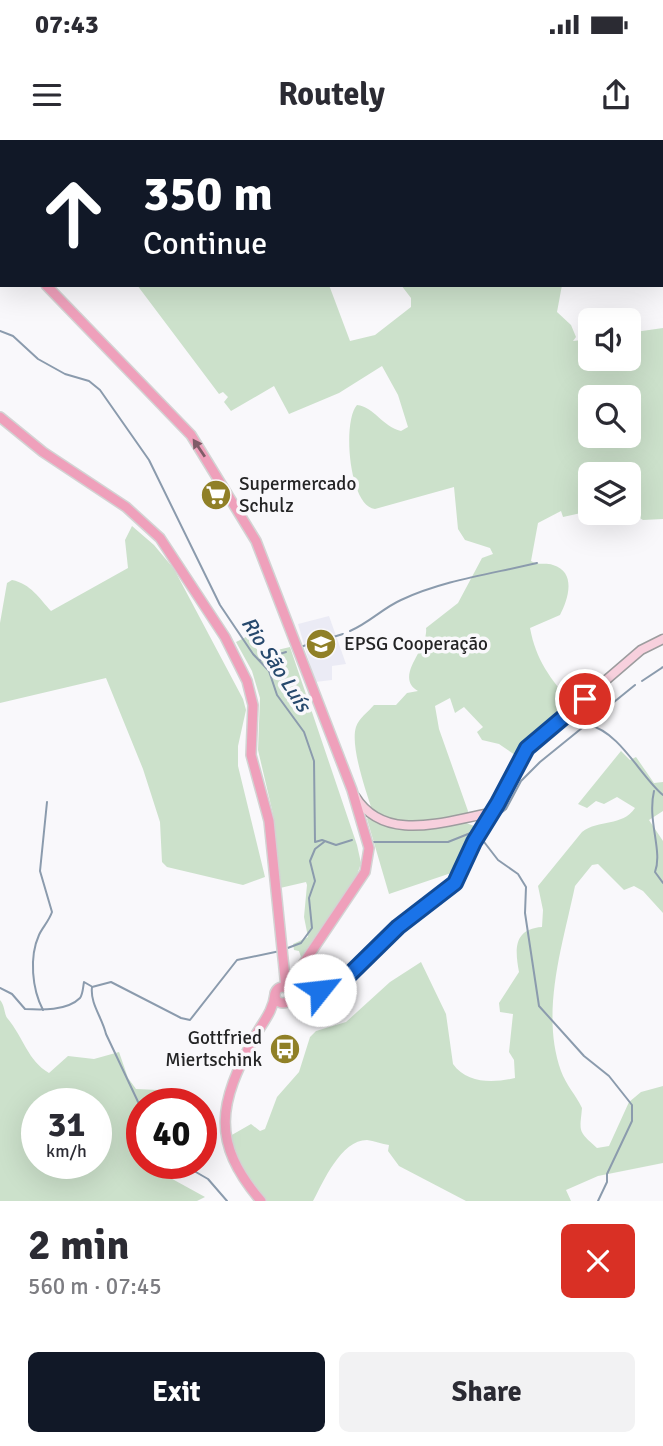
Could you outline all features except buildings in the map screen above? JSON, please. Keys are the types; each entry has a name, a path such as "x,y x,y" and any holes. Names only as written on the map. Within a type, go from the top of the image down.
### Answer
{"main road":[{"path":"48,287 191,435 244,519 259,549 352,790 369,848 365,872 282,1003 271,1013"},
{"path":"0,418 43,452 126,508 160,538 225,637 251,695 254,716 251,755 269,821 288,991"},
{"path":"261,1201 247,1185 228,1152 223,1115 237,1072 271,1013 276,993 285,975"},
{"path":"276,993 288,991"},
{"path":"276,993 282,1003"}],"street":[{"path":"288,991 320,990 346,978 398,927 448,889 460,875 474,842 527,748 641,650 663,639"},
{"path":"352,790 359,803 374,814 410,827 491,813"}],"shaded area":[{"name":"EPSG Cooperação","path":"329,616 346,664 332,666 332,680 315,682 298,624"}],"green space":[{"path":"139,287 330,287 350,341 375,335 411,307 411,298 403,287 562,287 557,312 571,325 576,337 573,341 578,340 578,371 641,371 641,331 663,328 663,519 641,519 641,462 578,462 578,514 563,517 561,511 538,523 531,561 561,569 568,580 568,594 560,615 530,628 545,669 572,703 533,735 515,755 499,744 482,740 477,732 483,727 464,707 455,713 450,698 435,706 439,729 468,811 466,823 477,827 479,834 463,869 389,894 367,819 372,810 360,768 355,735 359,721 374,705 396,705 407,693 418,691 411,685 410,670 422,645 426,628 458,603 482,558 493,554 490,548 465,540 458,529 454,487 375,509 366,505 359,494 349,444 352,414 357,405 369,409 395,429 401,431 408,427 398,395 382,366 339,393 289,414 274,386 231,411 224,402 228,397 223,392 219,394"},
{"path":"132,526 154,545 174,569 243,699 246,710 238,746 238,766 265,877 243,885 167,867 162,862 160,822 143,769 106,678 0,703 0,623 7,583 12,580 24,585 51,611 128,568 125,540"},
{"path":"248,636 260,654 290,647 361,863 356,878 301,957 299,951 294,950 293,944 308,937 304,917 307,885 306,882 280,888 273,814 258,750 260,698 252,671 236,642"},
{"path":"621,751 630,760 636,757 654,783 663,782 663,811 649,820 663,841 663,913 643,891 634,886 624,890 598,864 592,865 575,886 553,1002 555,1048 561,1071 582,1108 581,1130 597,1148 609,1146 629,1102 641,1092 663,1086 663,1163 598,1176 566,1190 571,1201 466,1201 399,1166 388,1151 389,1145 367,1140 358,1142 341,1154 313,1201 267,1201 238,1164 230,1136 251,1124 260,1131 265,1129 277,1097 299,1072 310,1037 316,1031 346,1022 390,982 421,962 446,1014 453,1064 473,1079 498,1081 515,1078 514,1060 509,1052 513,1014 500,1012 499,1003 519,972 518,942 526,932 542,927 543,910 538,886 582,832 596,825 624,818 635,808 617,797 604,804 596,801 587,808 578,804"},
{"path":"0,1000 7,1017 31,1055 49,1073 68,1056 94,1059 119,1052 128,1078 135,1088 126,1088 126,1179 172,1179 205,1197 197,1201 0,1201"}],"waterway":[{"name":"Rio São Luís","path":"0,331 13,336 38,359 65,374 89,381 100,390 149,460 220,605 253,654 269,671 277,695 304,732 314,761 315,842 322,840 336,845 352,840"},
{"path":"350,631 394,603 417,593 451,582 537,563"},
{"path":"300,647 343,634"},
{"path":"260,660 286,652"},
{"path":"642,681 663,667"},
{"path":"491,821 506,809 521,781 540,762 635,685"},
{"path":"589,725 611,736 663,795"},
{"path":"654,791 652,813 657,855 655,872 663,883"},
{"path":"43,1010 34,983 33,963 39,935 52,912 40,871 47,802"},
{"path":"371,842 448,842 478,830"},
{"path":"481,838 498,860 518,874 526,887 525,913 539,1006 584,1056 609,1076 632,1105 632,1121 607,1174 607,1182 598,1201"},
{"name":"Rio São Luís","path":"285,949 301,943 312,928 309,898 315,881 310,861 315,849 324,842"},
{"name":"Rio São Luís","path":"92,987 111,982 190,1020 237,960 280,951"},
{"path":"0,988 12,994 25,1009 46,1009 75,1002 81,996 84,982 91,986"},
{"name":"Rio São Luís","path":"92,987 94,1005 132,1088"},
{"name":"Rio São Luís","path":"208,1179 227,1201"}],"place":[{"name":"Supermercado Schulz","path":"216,495"},
{"name":"EPSG Cooperação","path":"321,644"},
{"name":"Gottfried Miertschink","path":"285,1049"}],"route":[{"path":"320,990 346,978 398,927 455,883 465,867 474,842 504,794 527,748 563,714 585,699"}]}
